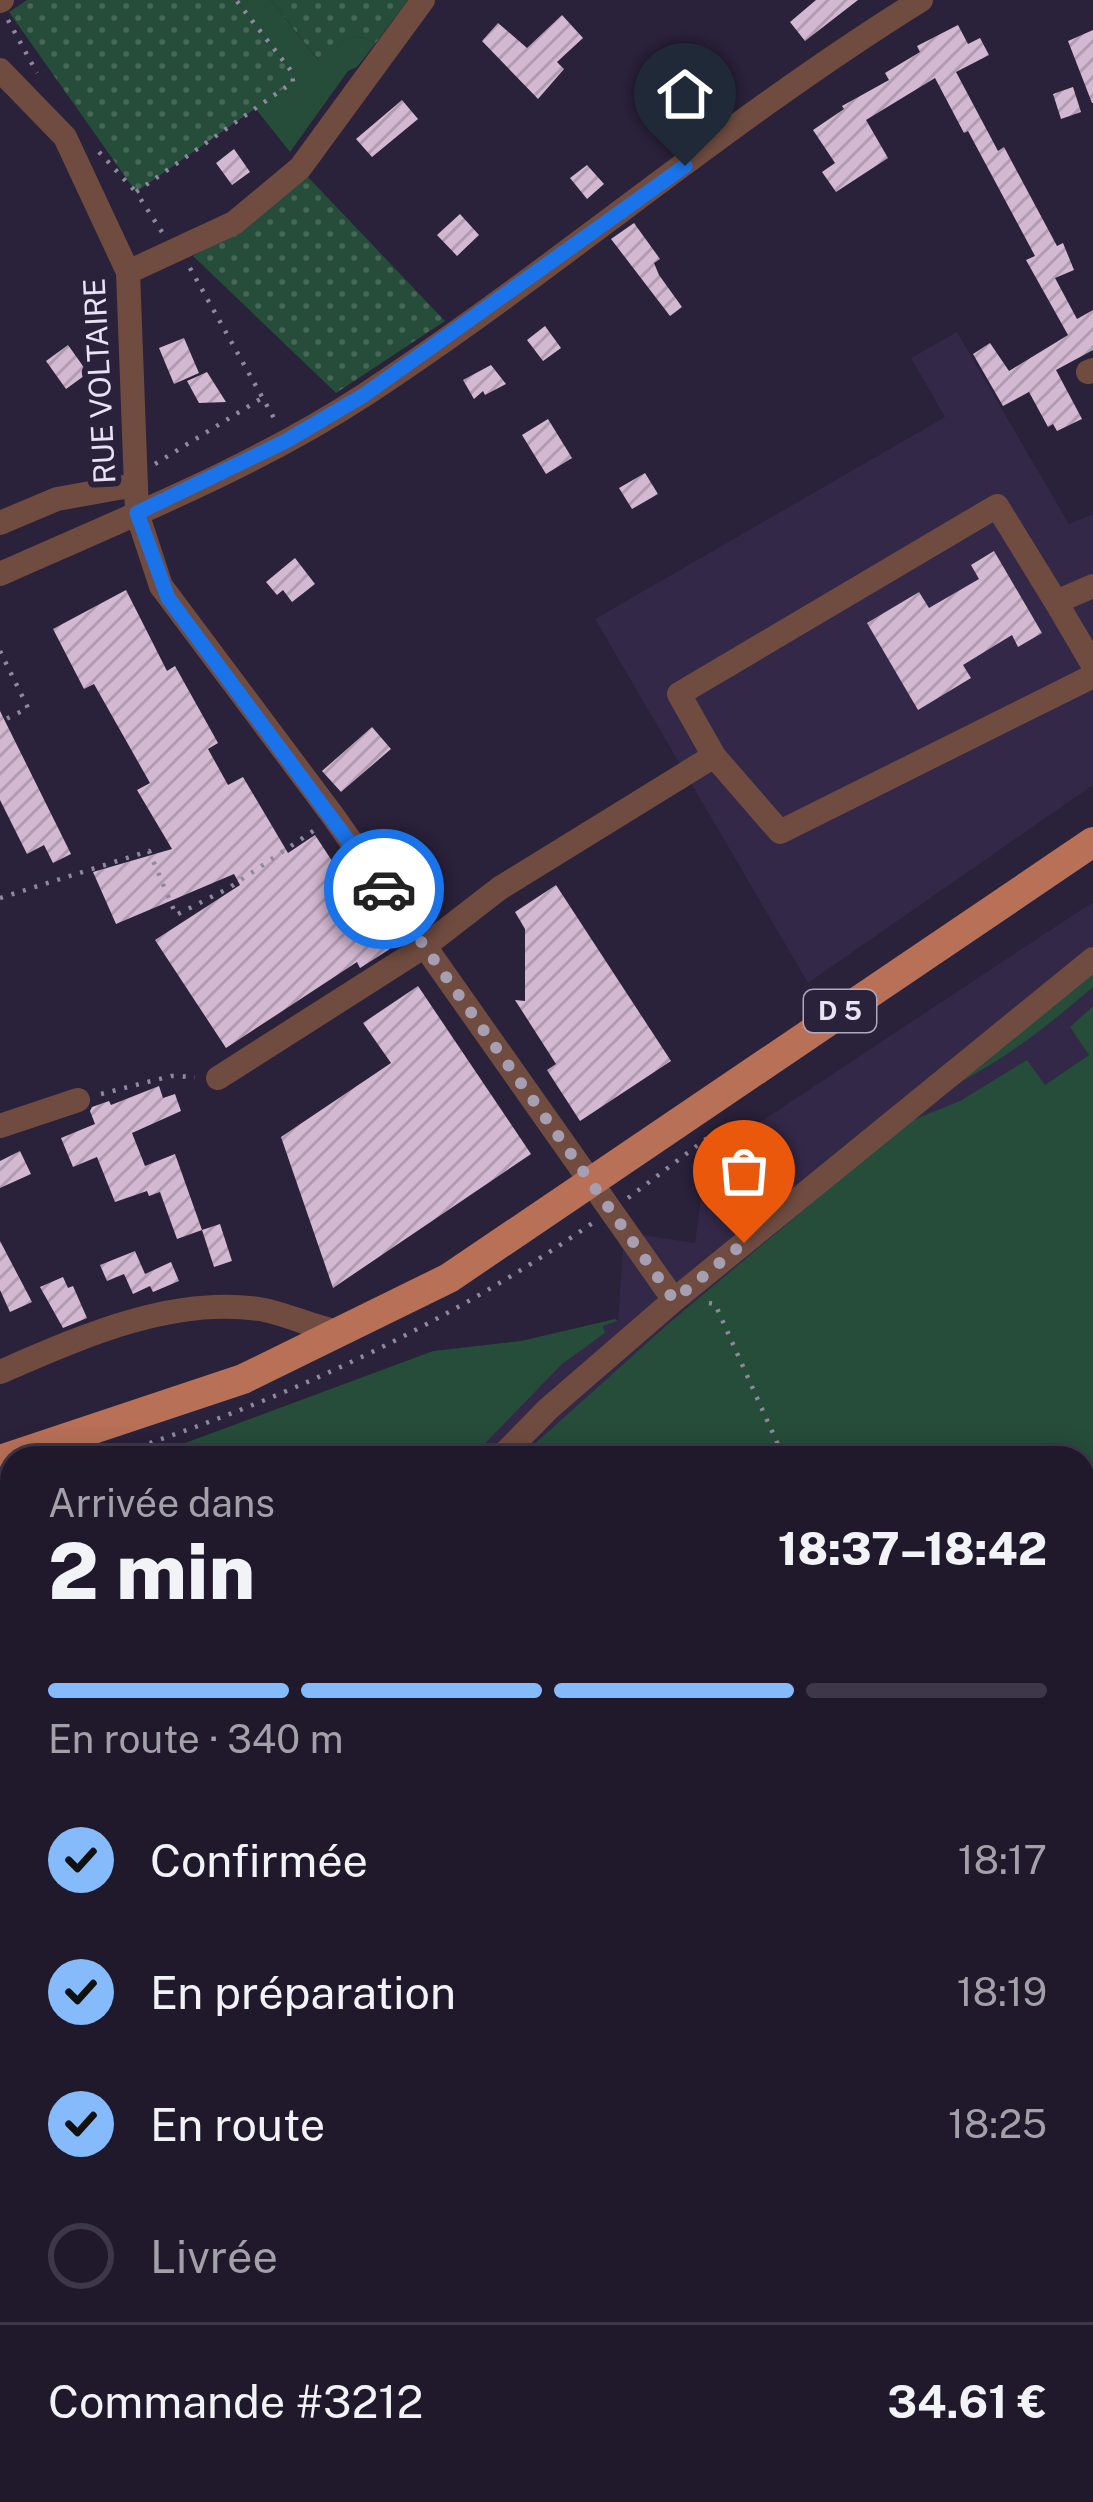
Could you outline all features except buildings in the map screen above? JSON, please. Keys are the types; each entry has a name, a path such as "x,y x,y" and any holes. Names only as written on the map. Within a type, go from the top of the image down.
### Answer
{"main road":[{"name":"D 5","path":"42,1446 243,1379 449,1278 1093,842"}],"street":[{"path":"128,272 234,223 299,168 423,0"},
{"path":"0,574 286,441 364,395 904,4"},
{"name":"RUE VOLTAIRE","path":"4,81 65,137 128,272 137,513 168,598 333,816 674,1300"},
{"path":"0,523 57,499 135,481"},
{"path":"1093,665 998,506 679,694 715,756 780,832 1093,676"},
{"path":"1055,602 1093,586"},
{"path":"218,1078 425,946 500,888 715,756"},
{"path":"512,1446 674,1300 1093,959"},
{"path":"0,1126 78,1100"},
{"path":"0,1371 64,1344 175,1309 259,1309 339,1332"}],"path":[{"path":"236,0 292,72 293,82 136,192 176,250 286,441"},
{"path":"135,481 262,398"},
{"path":"0,651 28,708 0,722"},
{"path":"0,898 149,851 176,915 229,888 333,816"},
{"path":"78,1100 171,1076 218,1078"},
{"path":"561,1245 611,1210"},
{"path":"674,1300 716,1304 779,1446"}],"shaded area":[{"path":"957,332 1069,524 1093,514 1093,785 808,983 595,619 945,417 911,358"},
{"path":"1093,902 1093,1446 482,1446 562,1363 604,1333 602,1326 618,1321 623,1248 643,1235 695,1243 707,1157"}],"green space":[{"path":"27,0 236,0 292,72 293,82 136,192 9,12"},
{"path":"236,0 271,0 319,61 353,37 375,44 348,71 290,152 255,108 293,82 292,72"},
{"path":"271,0 408,0 375,44 353,37 320,62"},
{"path":"307,176 445,321 336,393 193,256 241,228"},
{"path":"1093,969 1093,987 1042,1029 949,1088"},
{"path":"1093,1006 1093,1446 532,1446 668,1324 908,1122 960,1101 1027,1060 1045,1085 1089,1055 1070,1027"},
{"path":"618,1321 603,1326 605,1333 562,1364 483,1446 177,1446 433,1351 521,1341"}],"way so far":[{"path":"384,889 674,1300 744,1243"}],"route":[{"path":"384,889 168,598 137,513 286,441 364,395 685,166"}]}
